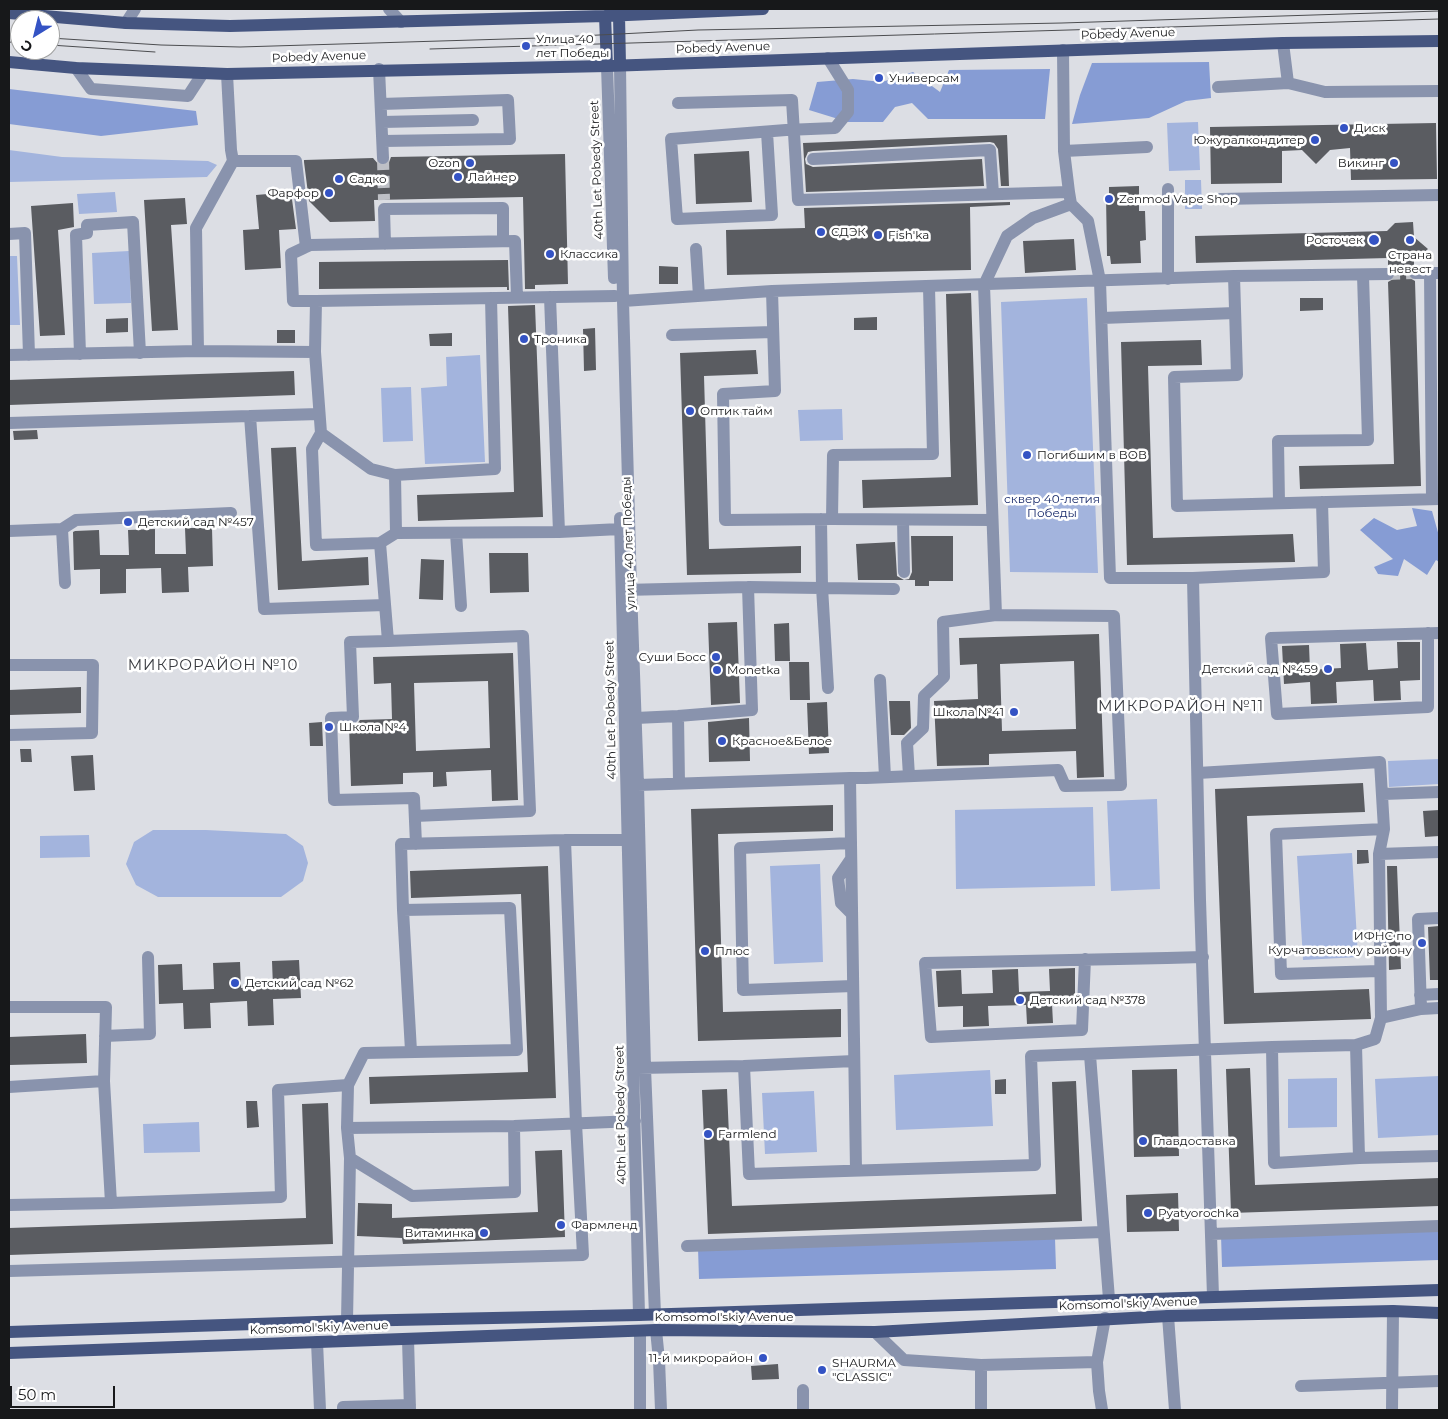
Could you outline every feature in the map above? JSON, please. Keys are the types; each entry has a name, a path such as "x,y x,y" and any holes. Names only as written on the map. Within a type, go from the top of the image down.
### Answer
{"main road":[{"path":"9,13 126,23 230,26 401,22 605,12 762,9"},
{"name":"40th Let Pobedy Street","path":"605,12 613,65"},
{"name":"40th Let Pobedy Street","path":"613,65 619,12"},
{"name":"Pobedy Avenue","path":"9,62 76,68 227,74 613,65 1283,43 1439,41"},
{"name":"Komsomol'skiy Avenue","path":"9,1332 347,1321 639,1315 1439,1290"},
{"name":"Komsomol'skiy Avenue","path":"9,1353 656,1330 875,1332 1105,1318 1393,1311 1439,1313"},
{"name":"40th Let Pobedy Street","path":"655,1314 656,1330"},
{"name":"40th Let Pobedy Street","path":"639,1315 640,1331"}],"street":[{"path":"126,23 135,9"},
{"path":"389,9 401,22"},
{"path":"1283,43 1288,84"},
{"path":"1063,50 1064,151 1070,198 1088,221 1100,281 1110,578 1193,578 1324,572 1322,502"},
{"path":"767,132 772,215 677,219 671,139 794,130 835,128 848,112 848,90 828,58"},
{"name":"40th Let Pobedy Street","path":"613,65 619,298 620,529 626,590 639,1068 655,1314"},
{"path":"76,68 91,89 188,96 203,73"},
{"path":"379,70 383,158"},
{"path":"198,351 196,228 232,161 227,74"},
{"path":"1218,87 1288,84 1325,92 1439,91"},
{"path":"381,104 508,100 510,139 383,141"},
{"path":"678,103 792,100 798,200 993,194 1070,198"},
{"path":"382,122 474,120"},
{"path":"1064,151 1147,147"},
{"path":"813,159 990,150 993,194"},
{"path":"232,161 296,161 306,247"},
{"path":"1168,189 1168,279"},
{"path":"1218,199 1439,195"},
{"path":"996,615 984,285 1007,236 1033,218 1070,198"},
{"path":"385,244 384,204 503,208 503,242"},
{"path":"80,354 76,235 87,233 87,225 132,222 140,353"},
{"path":"9,234 25,233 28,355"},
{"path":"518,297 515,241 310,245 291,254 293,301 518,297 619,298 699,296 772,291 1234,276 1388,274"},
{"path":"696,249 699,296"},
{"path":"1234,276 1237,376 1174,377 1177,506 1436,499 1435,273 1415,274"},
{"path":"1279,503 1278,441 1368,440 1363,275"},
{"path":"828,688 822,587 833,455 933,454 929,287"},
{"path":"772,291 775,391 723,394 725,520 992,520"},
{"path":"550,297 559,532"},
{"path":"321,433 371,469 395,475 495,469 491,298"},
{"name":"улица 40 лет Победы","path":"619,298 626,590 636,718 638,785"},
{"path":"316,301 315,352 321,433 312,449 316,545 380,543 396,534 559,532 620,529"},
{"path":"1102,318 1235,313"},
{"path":"672,335 773,332"},
{"path":"9,355 198,351 315,352"},
{"path":"9,423 319,414"},
{"path":"250,416 264,609 385,605"},
{"path":"395,475 396,534"},
{"path":"9,531 62,529 76,520 231,514"},
{"path":"903,520 904,572"},
{"path":"62,529 65,583"},
{"path":"456,533 461,606"},
{"path":"380,543 388,641"},
{"path":"1193,578 1213,1296"},
{"path":"626,590 748,587 894,588"},
{"path":"636,718 752,710 748,587"},
{"path":"638,785 885,777 1058,770 1065,786 1121,785 1114,616 996,615 943,622 944,677 924,696 923,728 907,743 909,776"},
{"path":"1434,633 1428,707 1277,714 1271,638 1434,633"},
{"path":"415,816 530,811 523,636 350,642 352,717 331,718 334,800 414,798 416,844"},
{"path":"9,665 93,665 92,733 9,735"},
{"path":"880,680 885,777"},
{"path":"678,716 679,783"},
{"path":"744,1066 749,1174 1035,1165 1031,1056 1356,1045 1375,1039 1380,1018 1379,854 1384,829 1380,762 1198,773"},
{"path":"850,778 856,1170"},
{"name":"40th Let Pobedy Street","path":"634,840 638,785"},
{"path":"1383,794 1439,792"},
{"path":"1379,971 1281,974 1276,834 1384,829"},
{"path":"9,1271 583,1255 576,1123 566,840"},
{"path":"410,1051 401,844 634,840"},
{"path":"851,843 740,848 740,857 743,990 853,986"},
{"path":"1379,854 1439,852"},
{"path":"347,1321 350,1158 347,1128 348,1085 364,1053 516,1050 510,908 403,910"},
{"path":"1421,1009 1418,919 1439,918"},
{"path":"105,1036 150,1034 148,956"},
{"path":"1085,959 1082,1030 931,1037 925,962 1085,959 1203,957"},
{"path":"1420,994 1439,994"},
{"path":"9,1008 106,1007 104,1082 111,1203"},
{"path":"1380,1018 1421,1009 1439,1008"},
{"path":"1356,1045 1359,1158"},
{"path":"1272,1047 1274,1163 1439,1156"},
{"path":"1090,1055 1109,1299"},
{"path":"639,1068 854,1061"},
{"name":"40th Let Pobedy Street","path":"639,1068 635,1122 639,1315"},
{"path":"9,1087 104,1082"},
{"path":"9,1205 281,1197 278,1090 348,1085"},
{"path":"347,1128 635,1122"},
{"path":"350,1158 412,1196 515,1192 514,1126"},
{"path":"1210,1234 1439,1226"},
{"path":"687,1246 1103,1232"},
{"path":"1392,1410 1393,1311"},
{"path":"1168,1316 1175,1410"},
{"path":"1102,1410 1097,1362 1105,1318"},
{"name":"40th Let Pobedy Street","path":"656,1330 660,1360 661,1410"},
{"name":"40th Let Pobedy Street","path":"640,1331 640,1410"},
{"path":"875,1332 904,1360 981,1365 1097,1362"},
{"path":"343,1410 343,1407 410,1408 408,1339"},
{"path":"317,1342 320,1410"},
{"path":"981,1365 981,1410"},
{"path":"1301,1386 1439,1381"},
{"path":"802,1390 803,1410"}],"green space":[{"path":"1198,122 1200,170 1169,171 1167,123"},
{"path":"9,150 62,157 208,161 217,165 207,177 9,182"},
{"path":"1185,180 1201,180 1202,209 1185,209"},
{"path":"115,192 117,212 79,214 77,194"},
{"path":"129,251 131,303 94,304 92,253"},
{"path":"9,256 17,256 20,325 9,325"},
{"name":"сквер 40-летия Победы","path":"1087,298 1098,573 1010,572 1001,302"},
{"path":"480,355 485,462 425,464 421,388 447,386 446,357"},
{"path":"411,387 413,441 383,442 381,388"},
{"path":"842,409 843,440 800,441 798,410"},
{"path":"1439,759 1439,784 1389,787 1388,761"},
{"path":"1157,799 1160,889 1111,891 1107,801"},
{"path":"1093,807 1095,886 956,889 955,810"},
{"path":"153,830 206,830 286,834 303,846 308,863 303,881 281,897 158,897 136,885 126,864 134,842"},
{"path":"89,835 90,857 40,858 40,836"},
{"path":"1352,853 1358,957 1303,960 1297,856"},
{"path":"820,864 823,962 774,964 770,866"},
{"path":"990,1070 993,1126 896,1130 894,1075"},
{"path":"1439,1076 1439,1135 1378,1138 1375,1079"},
{"path":"1337,1078 1337,1127 1288,1128 1288,1079"},
{"path":"814,1091 817,1152 765,1154 762,1093"},
{"path":"199,1122 200,1152 144,1153 143,1124"}],"shaded area":[{"path":"1209,62 1211,98 1186,101 1149,118 1072,124 1092,63"},
{"path":"1050,69 1045,119 928,119 912,103 895,107 883,122 848,122 809,110 817,82 853,79 882,82 913,72 940,92 949,70"},
{"path":"9,89 196,111 198,125 101,136 9,124"},
{"path":"1412,508 1432,511 1439,536 1439,562 1436,560 1427,575 1404,559 1398,576 1378,574 1374,567 1393,559 1360,530 1374,518 1397,530 1417,526"},
{"path":"1439,1228 1439,1260 1222,1267 1221,1235"},
{"path":"1055,1238 1056,1269 699,1279 698,1248"}],"building":[{"path":"1436,123 1437,179 1351,180 1350,148 1330,150 1316,164 1302,150 1282,151 1282,183 1211,184 1210,127"},
{"path":"1007,135 1009,186 1001,186 998,149 994,143 990,142 813,151 808,152 805,159 806,164 813,167 982,159 984,186 806,192 803,143"},
{"path":"749,151 752,202 696,204 694,154"},
{"path":"565,154 568,284 535,285 535,289 525,289 523,197 374,200 375,221 330,222 309,201 304,162 304,160 373,158 379,165 383,166 388,165 391,157"},
{"path":"1139,186 1139,211 1145,211 1146,240 1140,241 1141,263 1111,264 1110,256 1107,256 1106,196 1109,196 1109,187"},
{"path":"291,192 296,229 279,230 281,268 245,270 243,230 259,229 256,195"},
{"path":"185,198 187,224 171,225 178,330 152,331 144,200"},
{"path":"1010,202 1010,205 970,207 971,270 727,275 726,230 805,228 804,208"},
{"path":"73,203 74,227 58,230 65,335 40,336 31,206"},
{"path":"1413,222 1414,237 1428,249 1414,261 1414,265 1408,269 1407,273 1408,277 1415,281 1421,486 1300,489 1299,466 1394,464 1388,282 1395,278 1395,270 1388,266 1388,258 1196,263 1195,236 1387,231 1395,223"},
{"path":"1074,239 1076,270 1025,273 1023,241"},
{"path":"508,260 509,290 507,290 507,287 319,289 319,262"},
{"path":"659,266 678,267 678,284 659,284"},
{"path":"971,293 978,505 863,508 862,480 951,477 946,294"},
{"path":"1300,298 1323,298 1323,310 1300,311"},
{"path":"535,305 543,517 418,521 417,495 514,492 508,306"},
{"path":"877,317 877,330 854,330 854,318"},
{"path":"128,318 128,332 106,333 106,319"},
{"path":"595,328 596,370 584,371 583,329"},
{"path":"277,330 295,330 295,343 277,343"},
{"path":"452,333 452,346 430,346 429,334"},
{"path":"1201,340 1202,365 1148,366 1153,538 1293,534 1295,562 1127,565 1121,342"},
{"path":"756,350 758,374 704,376 709,549 801,546 801,573 687,575 680,353"},
{"path":"294,371 295,395 9,405 9,380"},
{"path":"37,430 38,439 14,440 13,431"},
{"path":"296,447 302,561 368,557 369,585 278,590 271,448"},
{"path":"185,528 212,528 213,566 188,567 189,592 162,593 161,568 126,569 126,593 100,594 100,569 74,570 73,532 75,531 99,530 100,555 129,555 128,530 155,529 155,554 186,554"},
{"path":"911,536 953,536 953,581 929,581 929,586 915,586 915,580 904,580 909,579 912,572"},
{"path":"895,542 897,576 904,580 858,580 856,544"},
{"path":"489,553 528,553 529,592 490,593"},
{"path":"421,559 444,560 443,600 419,599"},
{"path":"737,622 740,703 711,705 708,623"},
{"path":"789,623 790,661 775,661 774,624"},
{"path":"1099,634 1104,777 1077,778 1076,751 989,754 989,765 937,766 934,701 978,699 977,664 960,665 959,638","holes":["1074,661 1076,729 1002,731 1000,664"]},
{"path":"1397,642 1420,642 1420,680 1400,681 1401,700 1374,701 1373,680 1336,682 1337,703 1311,704 1310,682 1284,684 1282,646 1309,645 1310,670 1341,668 1340,644 1366,643 1368,670 1398,668"},
{"path":"513,653 518,800 492,801 491,770 446,772 447,786 433,787 433,772 403,773 403,784 351,786 349,725 357,724 360,720 392,719 391,683 374,684 373,657","holes":["488,681 490,748 416,751 414,683"]},
{"path":"789,662 809,662 810,700 790,700"},
{"path":"81,687 81,713 9,715 9,690"},
{"path":"889,701 910,701 911,728 904,735 891,735"},
{"path":"827,702 829,753 809,754 807,703"},
{"path":"749,718 750,761 709,762 708,722"},
{"path":"322,722 323,746 310,746 309,723"},
{"path":"20,749 31,749 32,762 21,762"},
{"path":"93,755 95,790 74,791 71,756"},
{"path":"1363,783 1365,812 1247,816 1254,993 1369,989 1371,1019 1224,1024 1215,789"},
{"path":"833,805 833,831 718,834 723,1012 841,1009 841,1037 698,1041 691,809"},
{"path":"1439,810 1439,836 1425,837 1423,811"},
{"path":"1357,850 1368,850 1369,863 1357,864"},
{"path":"548,866 556,1098 370,1104 369,1077 528,1072 521,894 411,898 410,871"},
{"path":"1387,866 1397,866 1401,969 1389,970"},
{"path":"1439,926 1439,980 1430,980 1428,927"},
{"path":"299,960 301,998 273,999 274,1025 248,1026 247,1001 210,1003 211,1028 184,1029 183,1003 159,1004 158,965 182,964 183,990 214,989 213,963 240,962 241,988 273,987 272,961"},
{"path":"1075,968 1075,1004 1052,1004 1053,1023 1027,1024 1026,1005 988,1006 989,1026 963,1027 963,1006 938,1007 936,971 961,970 962,994 993,993 992,970 1018,969 1019,992 1050,991 1049,969"},
{"path":"86,1034 87,1063 9,1065 9,1037"},
{"path":"1250,1068 1255,1185 1439,1178 1439,1206 1231,1213 1226,1069"},
{"path":"1177,1069 1179,1156 1134,1157 1132,1070"},
{"path":"1006,1079 1006,1094 995,1094 995,1080"},
{"path":"1076,1081 1082,1221 708,1234 702,1090 727,1089 732,1206 1056,1194 1052,1082"},
{"path":"246,1101 257,1101 259,1127 247,1128"},
{"path":"328,1103 333,1244 9,1255 9,1228 306,1218 302,1104"},
{"path":"562,1150 565,1237 403,1244 402,1238 357,1236 358,1203 392,1204 392,1218 538,1212 535,1151"},
{"path":"1178,1193 1179,1231 1127,1232 1126,1195"},
{"path":"778,1364 779,1379 752,1380 751,1366"}],"tunnel":[{"path":"383,158 384,200"},
{"path":"1388,274 1415,273"}],"tram line":[{"path":"60,39 161,45 240,47 540,38 698,30 1062,23 1439,11"},
{"path":"430,49 1439,19"},
{"path":"60,46 155,52"}],"place":[{"name":"Улица 40 лет Победы","path":"526,46"},
{"name":"Универсам","path":"879,78"},
{"name":"Диск","path":"1344,128"},
{"name":"Южуралкондитер","path":"1315,140"},
{"name":"Ozon","path":"470,163"},
{"name":"Викинг","path":"1394,163"},
{"name":"Лайнер","path":"458,177"},
{"name":"Садко","path":"339,179"},
{"name":"Фарфор","path":"329,193"},
{"name":"Zenmod Vape Shop","path":"1109,199"},
{"name":"СДЭК","path":"821,232"},
{"name":"Fish'ka","path":"878,235"},
{"name":"Росточек","path":"1374,240"},
{"name":"Страна невест","path":"1410,240"},
{"name":"Классика","path":"550,254"},
{"name":"Троника","path":"524,339"},
{"name":"Оптик тайм","path":"690,411"},
{"name":"Погибшим в ВОВ","path":"1027,455"},
{"name":"Детский сад №457","path":"128,522"},
{"name":"Суши Босс","path":"716,657"},
{"name":"Детский сад №459","path":"1328,669"},
{"name":"Monetka","path":"717,670"},
{"name":"Школа №41","path":"1014,712"},
{"name":"Школа №4","path":"329,727"},
{"name":"Красное&Белое","path":"722,741"},
{"name":"ИФНС по Курчатовскому району","path":"1422,943"},
{"name":"Плюс","path":"705,951"},
{"name":"Детский сад №62","path":"235,983"},
{"name":"Детский сад №378","path":"1020,1000"},
{"name":"Farmlend","path":"708,1134"},
{"name":"Главдоставка","path":"1143,1141"},
{"name":"Pyatyorochka","path":"1148,1213"},
{"name":"Фармленд","path":"561,1225"},
{"name":"Витаминка","path":"484,1233"},
{"name":"11-й микрорайон","path":"763,1358"},
{"name":"SHAURMA \"CLASSIC\"","path":"822,1370"}],"district":[{"name":"МИКРОРАЙОН №10","path":"213,666"},
{"name":"МИКРОРАЙОН №11","path":"1181,707"}]}
